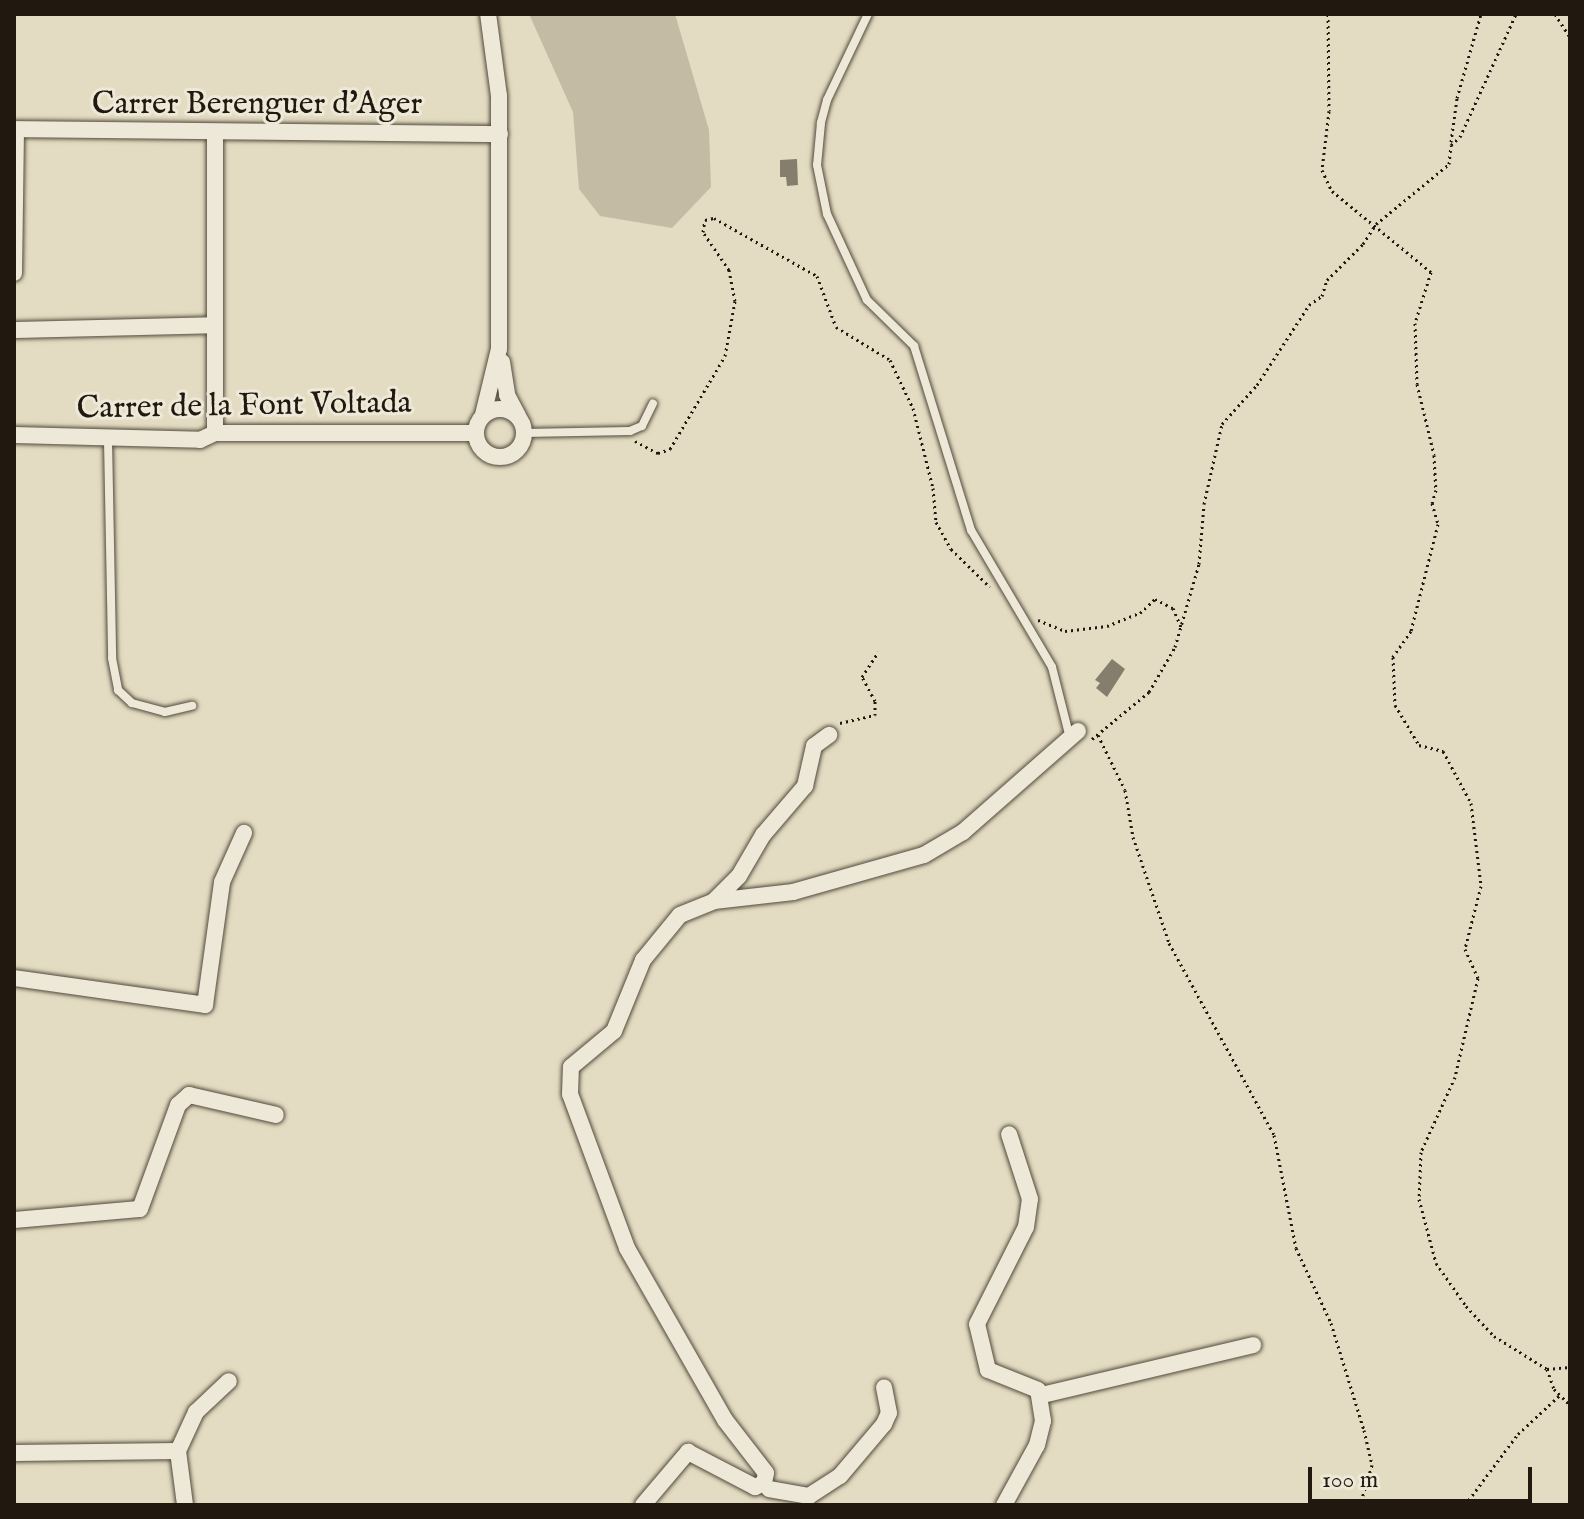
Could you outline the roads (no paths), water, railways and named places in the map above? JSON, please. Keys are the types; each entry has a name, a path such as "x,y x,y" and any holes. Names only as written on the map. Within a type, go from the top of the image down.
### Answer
{"street":[{"path":"488,14 500,134 499,349 507,395 521,425 518,449 504,457 488,454 476,433 499,349"},
{"path":"14,273 15,129"},
{"name":"Carrer Berenguer d'Ager","path":"15,129 500,134"},
{"path":"215,133 215,433"},
{"path":"14,330 215,325"},
{"path":"483,415 498,409 521,425"},
{"name":"Carrer de la Font Voltada","path":"14,435 108,440 200,440 215,433 476,433"},
{"path":"714,901 739,876 763,835 805,786 824,737"},
{"path":"768,1492 761,1464 725,1420 627,1248 570,1094 571,1067 624,1018 634,980 653,944 680,915 714,901 793,892 924,855 963,832 1070,740"},
{"path":"14,978 205,1005 222,882 244,833"},
{"path":"14,1220 140,1209 178,1105 189,1095 276,1115"},
{"path":"1009,1134 1030,1199 1026,1227 977,1324 988,1370 1042,1395 1253,1345"},
{"path":"185,1505 178,1451 196,1412 229,1381"},
{"path":"643,1505 688,1452 768,1492 809,1496 840,1476 884,1424 889,1413 884,1387"},
{"path":"1004,1505 1037,1445 1042,1395"},
{"path":"14,1453 178,1451"}],"lane":[{"path":"868,14 827,100 821,123 817,165 827,214 867,300 914,346 971,530 1024,616 1059,683 1070,740"},
{"path":"521,425 630,431 642,426 653,403"},
{"path":"108,440 112,658 118,690 132,703 165,712 192,706"}]}
